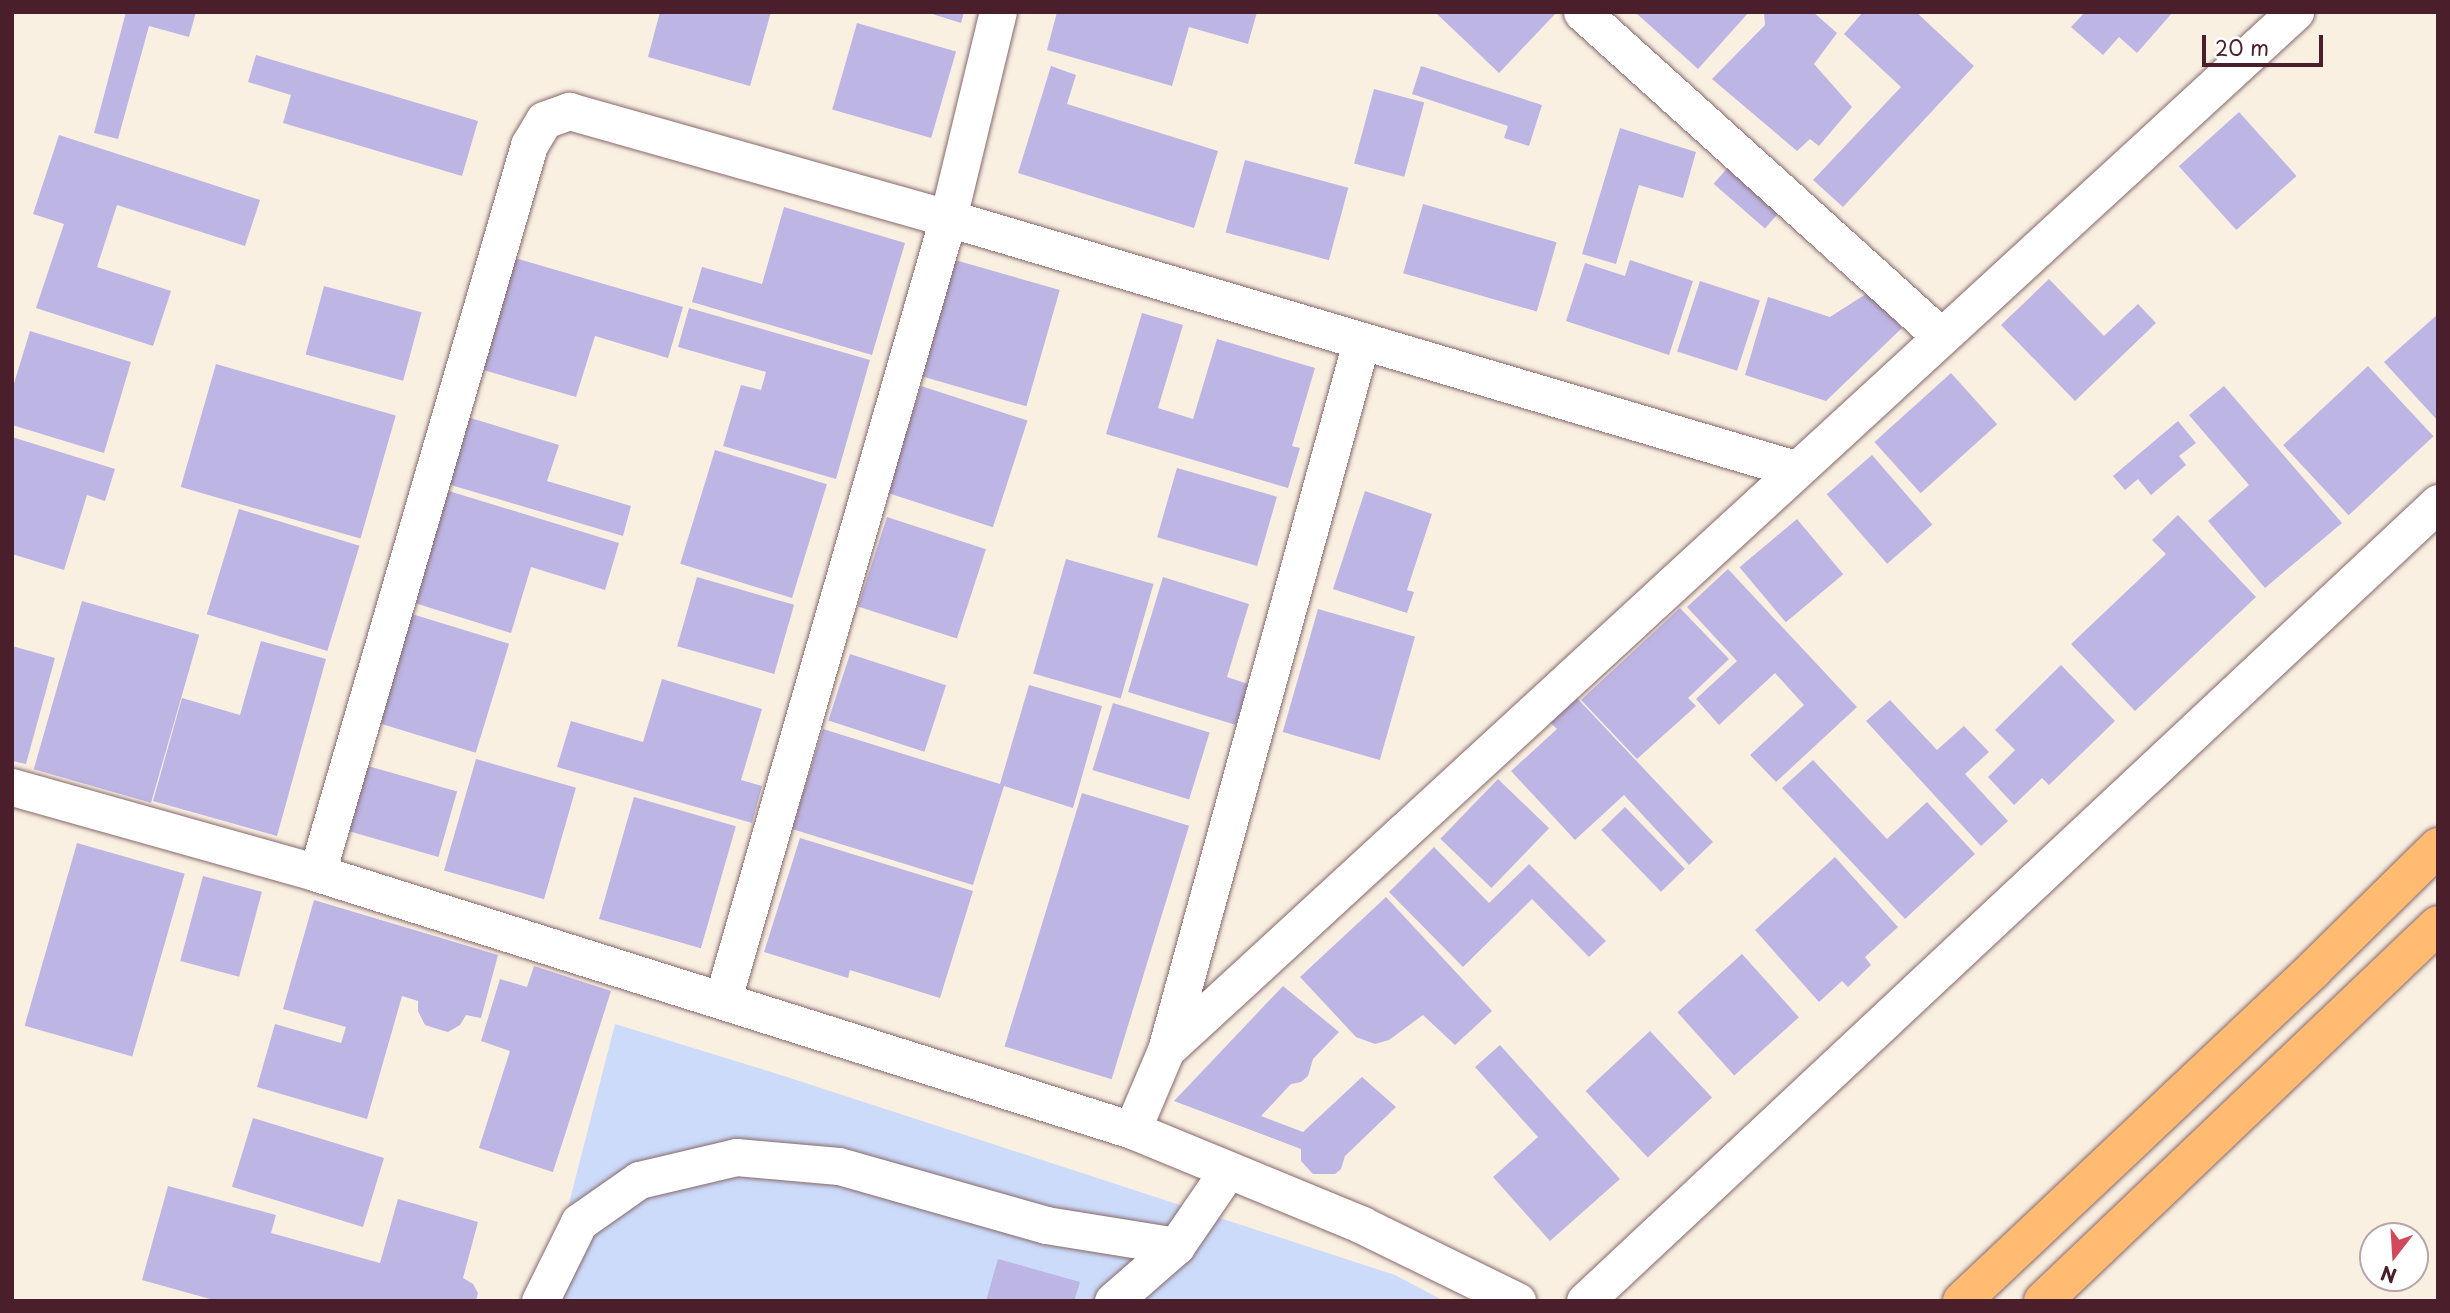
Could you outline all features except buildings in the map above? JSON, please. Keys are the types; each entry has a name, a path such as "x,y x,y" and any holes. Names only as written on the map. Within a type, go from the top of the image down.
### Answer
{"main road":[{"path":"1962,1301 2314,969 2438,847"},
{"path":"2043,1301 2438,925"}],"street":[{"path":"723,999 948,218 998,12"},
{"path":"1582,12 1940,336"},
{"path":"1166,1050 2295,12"},
{"path":"317,873 525,158 544,120 569,111 948,218 1796,469"},
{"path":"1132,1130 1166,1050 1362,342"},
{"path":"1585,1301 2438,503"},
{"path":"12,787 317,873 1132,1130 1362,1225 1517,1301"},
{"path":"540,1301 579,1222 639,1180 736,1157 839,1166 1046,1225 1176,1245"},
{"path":"1113,1301 1176,1245 1228,1170"}],"shaded area":[{"path":"615,1024 784,1076 1395,1275 1444,1301 544,1301"}]}
